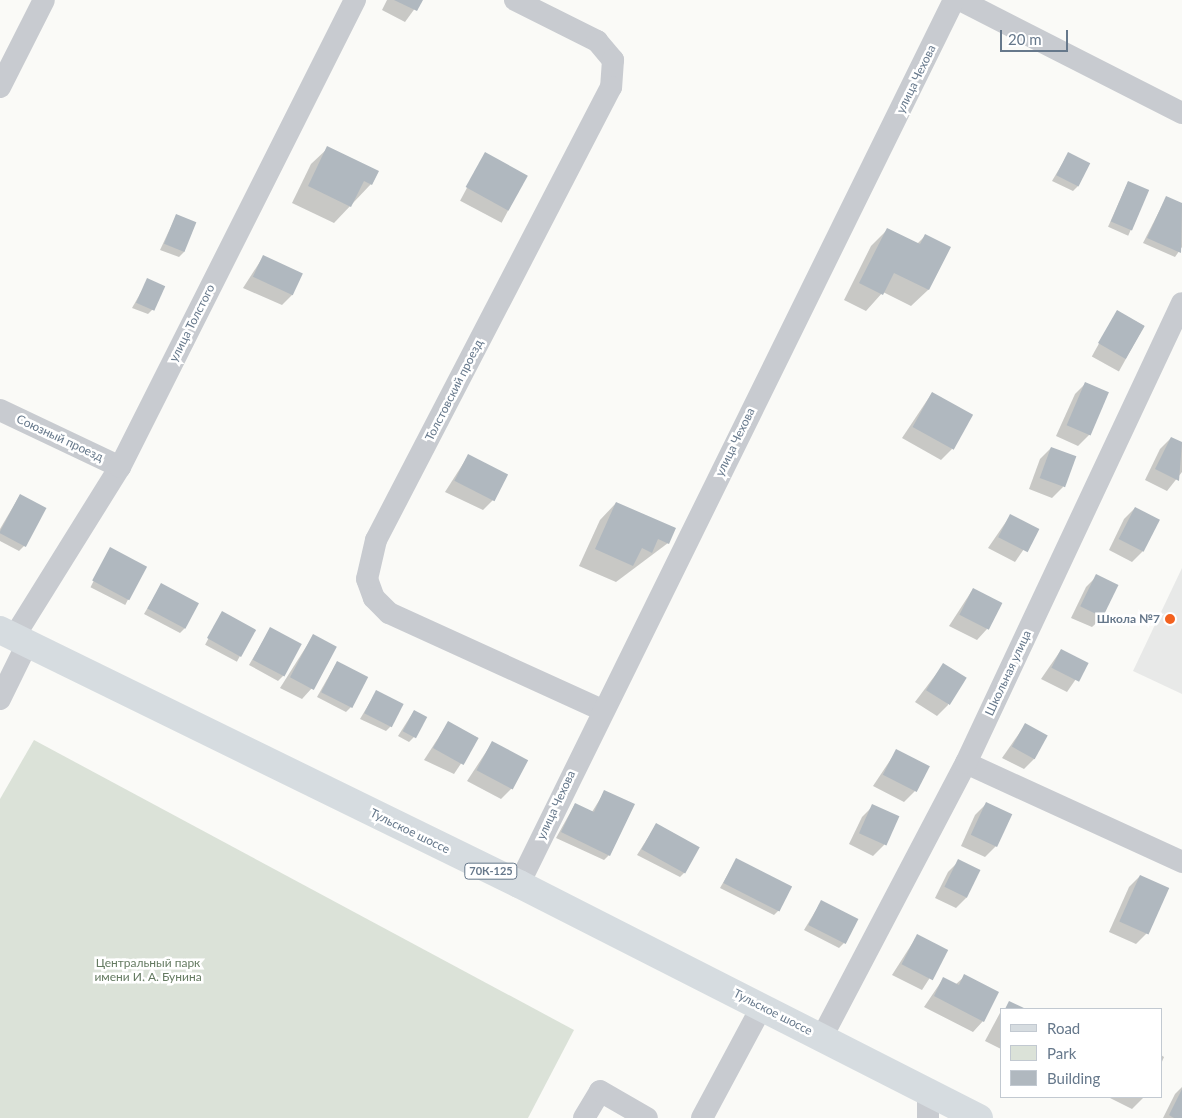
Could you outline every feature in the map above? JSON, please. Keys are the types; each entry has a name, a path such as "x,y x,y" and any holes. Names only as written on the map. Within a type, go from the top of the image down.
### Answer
{"main road":[{"name":"Тульское шоссе","path":"14,637 519,884 762,1006 822,1037 928,1105 979,1118"}],"street":[{"path":"0,87 44,0"},
{"name":"улица Толстого","path":"0,699 14,637 120,467 355,0"},
{"name":"Толстовский проезд","path":"516,0 597,41 613,60 611,87 376,540 367,579 374,598 389,613 602,710"},
{"name":"улица Чехова","path":"519,884 602,710 954,0"},
{"path":"960,0 1182,113"},
{"name":"Школьная улица","path":"822,1037 966,763 1182,303"},
{"name":"Союзный проезд","path":"0,410 120,467"},
{"path":"966,763 1182,862"},
{"path":"702,1118 762,1006"},
{"path":"584,1118 600,1091 647,1118"}],"shaded area":[{"name":"Школа №7","path":"1182,568 1182,694 1133,671"}],"green space":[{"name":"Центральный парк имени И. А. Бунина","path":"34,740 574,1030 528,1118 0,1118 0,799"}],"building":[{"path":"394,0 423,0 417,11"},
{"path":"327,146 379,171 372,185 364,181 351,207 308,186"},
{"path":"485,152 528,176 508,211 466,187"},
{"path":"1068,152 1090,163 1078,187 1056,175"},
{"path":"1128,181 1149,190 1132,230 1111,222"},
{"path":"1166,196 1182,203 1181,253 1147,238"},
{"path":"176,214 196,222 184,252 164,244"},
{"path":"887,228 920,244 925,234 951,247 929,290 894,273 883,295 859,283"},
{"path":"263,255 303,274 293,295 253,277"},
{"path":"147,278 165,286 154,311 136,303"},
{"path":"1117,310 1145,326 1126,359 1098,343"},
{"path":"1085,382 1109,392 1091,435 1067,425"},
{"path":"932,392 973,415 954,450 913,427"},
{"path":"1171,437 1182,442 1179,481 1155,469"},
{"path":"1051,447 1076,456 1065,487 1040,478"},
{"path":"468,454 508,474 494,501 454,481"},
{"path":"20,494 46,508 26,547 0,533"},
{"path":"616,502 676,528 669,544 658,539 652,553 642,548 633,566 595,549"},
{"path":"1135,507 1160,520 1144,552 1119,539"},
{"path":"1010,514 1039,529 1028,552 998,537"},
{"path":"110,547 147,567 129,600 92,581"},
{"path":"1096,574 1118,585 1103,617 1080,606"},
{"path":"161,583 199,603 185,629 147,609"},
{"path":"973,588 1002,603 989,630 959,615"},
{"path":"222,611 256,630 241,657 207,638"},
{"path":"270,627 302,644 284,677 253,660"},
{"path":"313,634 337,647 314,690 290,677"},
{"path":"1061,649 1089,663 1079,682 1051,668"},
{"path":"337,661 368,677 352,708 321,692"},
{"path":"943,663 967,678 950,705 926,690"},
{"path":"376,690 404,704 392,727 364,713"},
{"path":"414,710 427,717 416,738 403,731"},
{"path":"448,721 479,738 464,765 433,748"},
{"path":"1025,723 1048,736 1035,759 1012,747"},
{"path":"492,741 528,760 513,789 477,770"},
{"path":"896,749 930,766 917,792 883,775"},
{"path":"604,790 635,804 610,856 561,832 575,803 594,812"},
{"path":"986,802 1012,814 997,847 971,835"},
{"path":"872,804 899,816 886,845 859,833"},
{"path":"656,823 700,847 685,873 641,849"},
{"path":"736,858 792,887 779,912 723,883"},
{"path":"958,859 980,870 967,898 944,887"},
{"path":"1140,875 1169,888 1148,935 1119,922"},
{"path":"821,900 858,919 846,944 808,925"},
{"path":"917,934 948,950 933,980 902,964"},
{"path":"964,974 999,992 984,1022 934,996 943,977 959,985"},
{"path":"1009,1001 1024,1008 1006,1008"},
{"path":"1182,1089 1182,1118 1174,1118 1169,1115"}],"place":[{"name":"Школа №7","path":"1170,619"}]}
